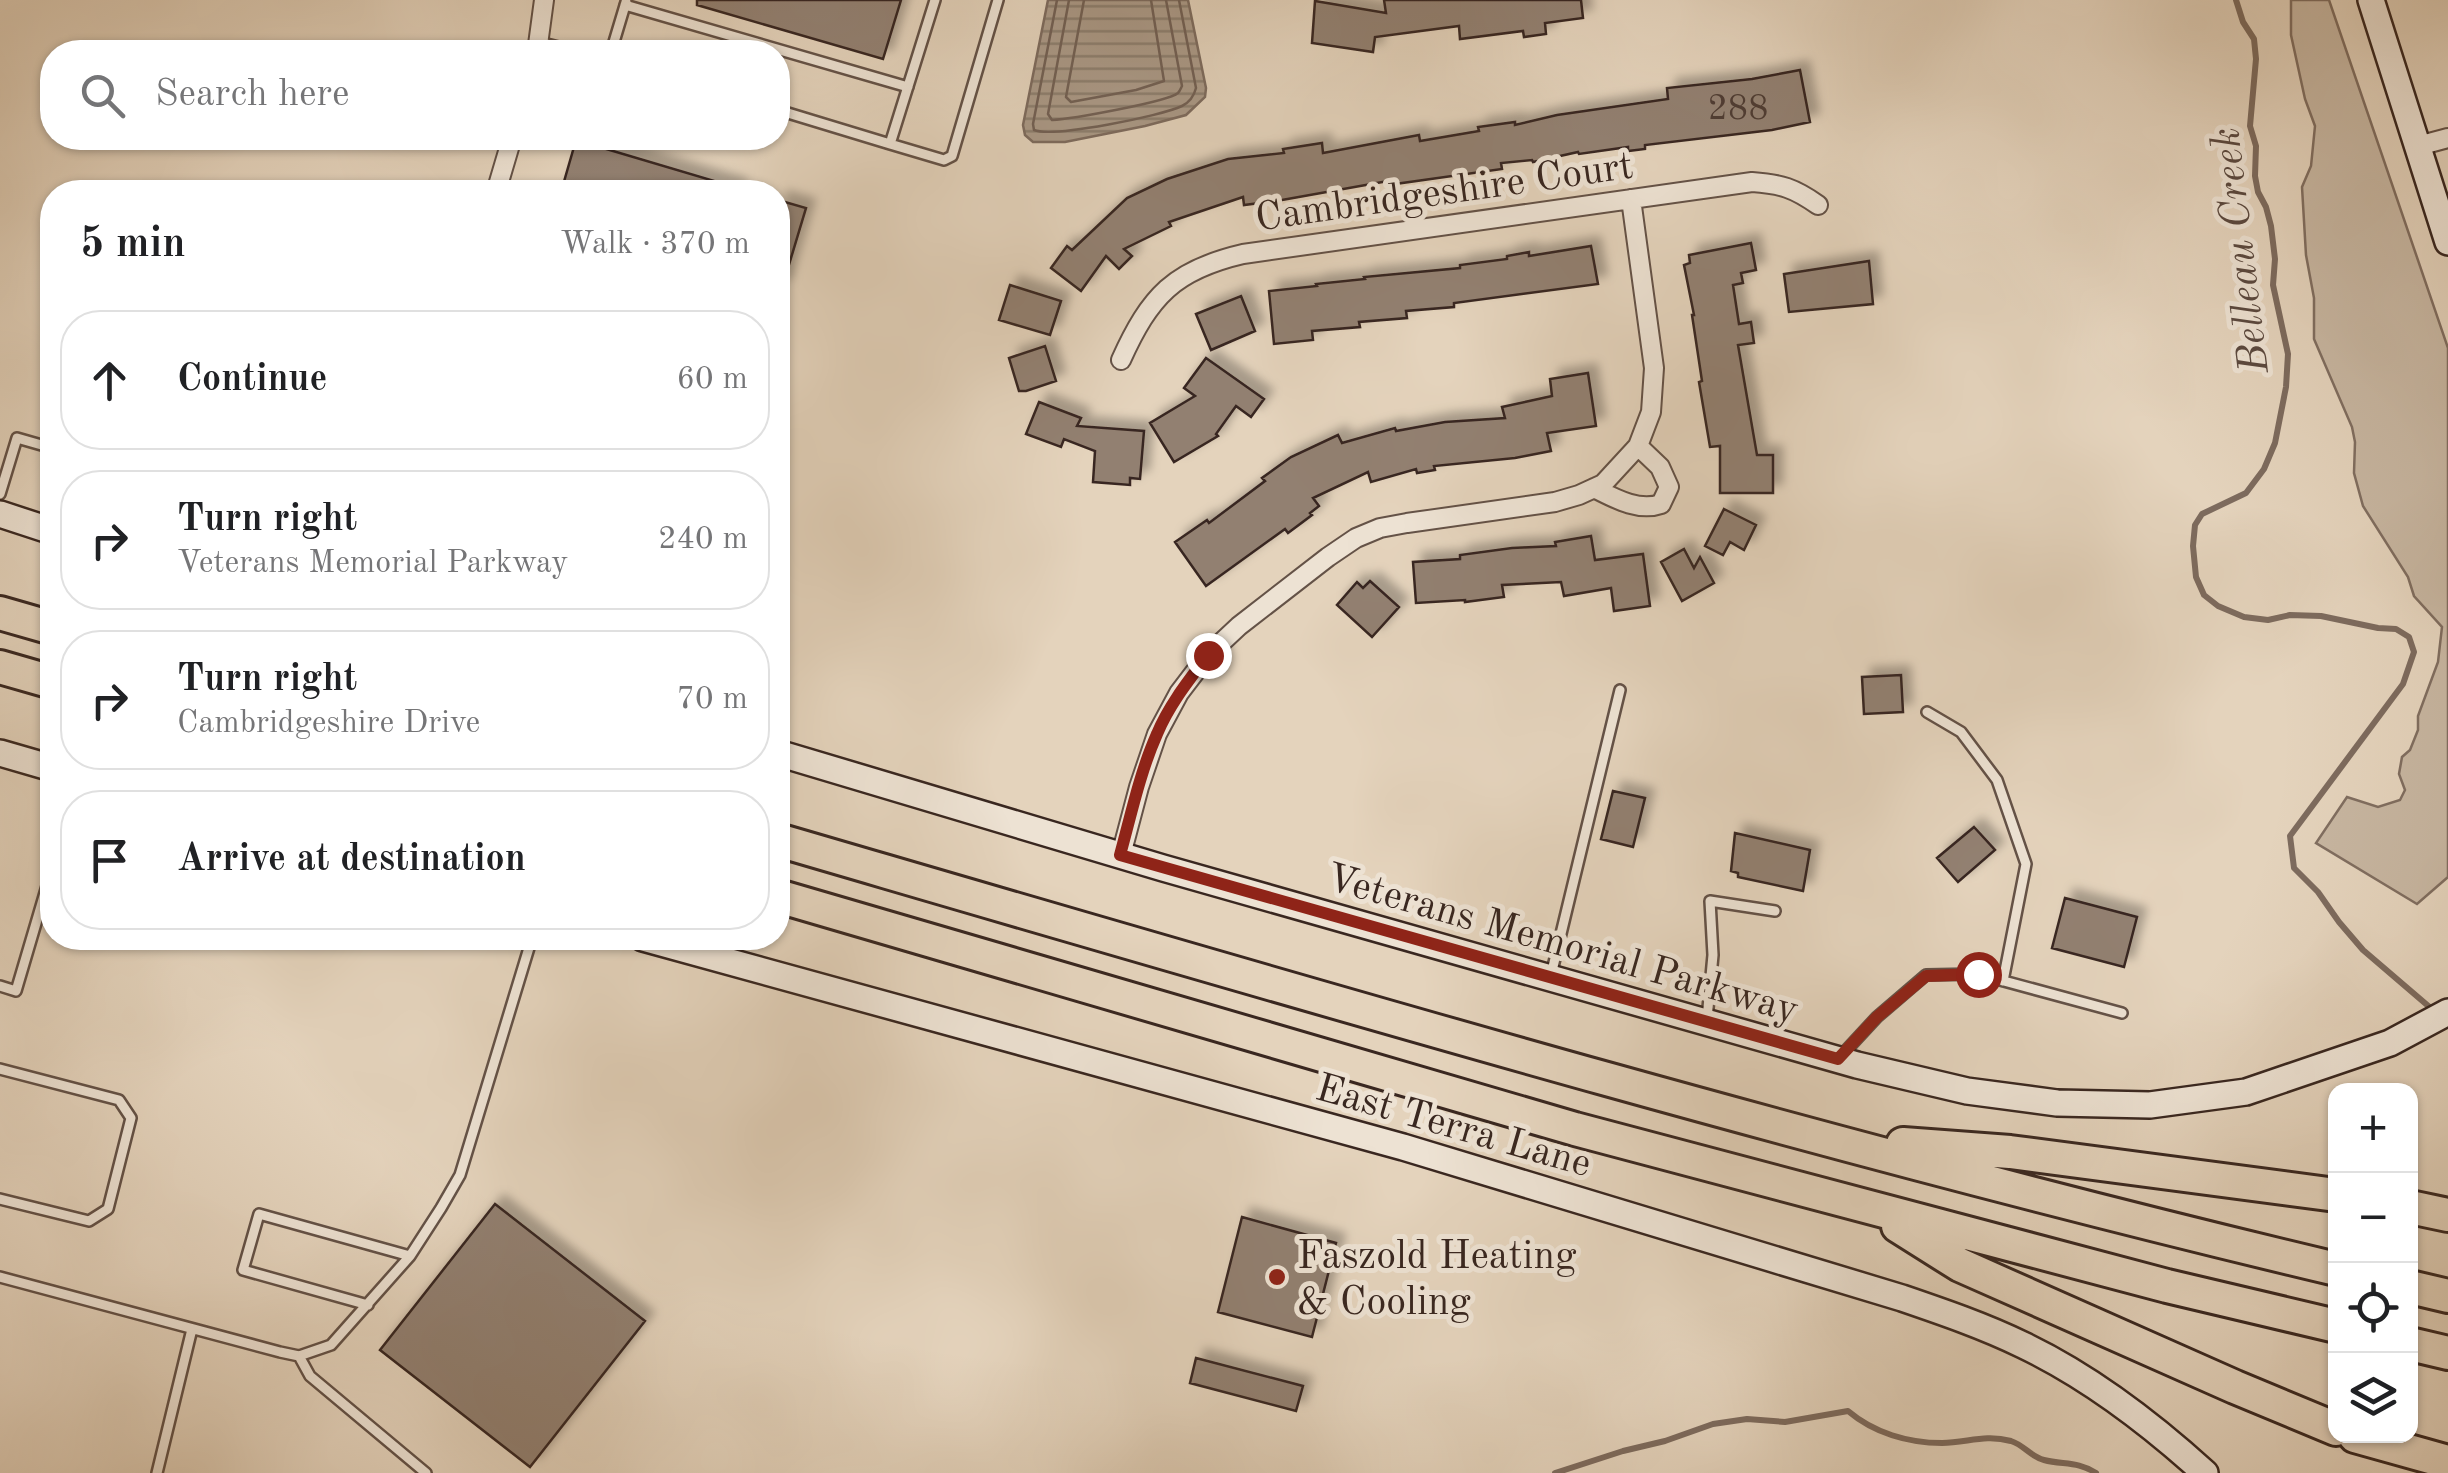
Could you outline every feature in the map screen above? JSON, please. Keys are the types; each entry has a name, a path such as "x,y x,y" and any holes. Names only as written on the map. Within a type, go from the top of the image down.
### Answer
{"highway":[{"path":"0,613 40,625"},
{"path":"0,667 40,679"},
{"path":"790,843 1818,1138 2328,1267"},
{"path":"790,900 1574,1129 2167,1286 2328,1324"},
{"path":"1818,1138 2010,1152 2328,1194"},
{"path":"1869,1208 1960,1265 2328,1426"},
{"path":"2418,1208 2448,1215"},
{"path":"2418,1289 2448,1296"},
{"path":"2418,1346 2448,1353"},
{"path":"2380,1443 2441,1460"}],"street":[{"path":"539,40 544,0"},
{"path":"2371,0 2448,242"},
{"path":"2418,146 2448,138"},
{"path":"500,180 508,150"},
{"name":"Cambridgeshire Court","path":"1121,360 1148,308 1166,288 1213,260 1752,182 1778,184 1798,191 1818,205"},
{"path":"1120,855 1156,734 1179,693 1208,655 1239,626 1356,538 1380,528 1579,496 1603,484 1638,446 1651,412 1654,368 1631,198"},
{"path":"1594,488 1632,504 1661,504 1670,487 1660,467 1638,446"},
{"path":"0,514 40,527"},
{"path":"0,752 40,764"},
{"name":"Veterans Memorial Parkway","path":"790,756 1550,978 1838,1059 1967,1090 2057,1103 2150,1104 2246,1092 2390,1043 2448,1012"},
{"name":"East Terra Lane","path":"687,950 1403,1147 1968,1320 2026,1347 2131,1410 2205,1473"}],"lane":[{"path":"890,144 935,0"},
{"path":"790,114 944,160 952,156 998,0"},
{"path":"615,40 626,3 750,40"},
{"path":"790,52 908,87"},
{"path":"0,494 18,438 40,444"},
{"path":"1550,978 1620,690"},
{"path":"1927,712 1961,732 1998,780 2026,864 2003,981"},
{"path":"1707,1022 1713,956 1710,901 1775,911"},
{"path":"0,986 16,991 40,910"},
{"path":"0,1276 299,1356 331,1346 410,1256 460,1175 528,950"},
{"path":"1838,1059 1877,1017 1926,976 1978,974 2122,1013"},
{"path":"0,1069 120,1100 131,1118 108,1209 89,1221 0,1199"},
{"path":"368,1305 243,1270 258,1214 410,1256"},
{"path":"157,1473 192,1329"},
{"path":"299,1356 310,1376 426,1473"}],"shaded area":[{"path":"2291,0 2329,0 2448,348 2448,877 2417,904 2316,843 2347,797 2378,807 2400,800 2405,790 2399,774 2402,757 2410,750 2418,730 2418,716 2438,662 2442,627 2414,596 2408,577 2363,506 2354,473 2352,427 2314,339 2314,298 2306,255 2302,187 2311,166 2315,126 2291,35"}],"water":[{"path":"1048,0 1188,0 1205,97 1186,115 1145,126 1065,142 1033,142 1025,135 1023,125"}],"building":[{"path":"697,0 901,0 883,59 697,5"},
{"path":"1384,0 1581,0 1583,18 1545,23 1546,34 1524,37 1523,31 1460,39 1459,26 1375,37 1373,52 1312,43 1315,1 1386,13"},
{"path":"1800,70 1810,122 1645,145 1645,149 1628,151 1628,147 1533,162 1501,163 1502,169 1388,185 1388,181 1282,200 1244,205 1243,197 1169,222 1171,226 1124,249 1132,256 1119,269 1106,256 1081,291 1051,268 1067,246 1072,250 1127,198 1167,179 1228,159 1284,153 1283,149 1322,143 1323,153 1419,135 1420,141 1479,131 1478,127 1515,125 1668,99 1667,88"},
{"path":"573,150 610,150 711,180 564,180"},
{"path":"790,203 806,208 790,261"},
{"path":"1751,243 1756,270 1741,273 1743,283 1733,285 1739,324 1751,322 1754,343 1738,345 1757,455 1773,455 1773,493 1720,493 1720,446 1710,447 1684,265 1690,263 1689,255"},
{"path":"1591,246 1598,284 1406,311 1407,318 1312,331 1313,340 1274,344 1269,291 1460,268 1529,252 1529,256"},
{"path":"1869,261 1873,304 1789,312 1784,274"},
{"path":"1010,285 1061,301 1050,335 999,320"},
{"path":"1241,296 1255,331 1211,350 1196,314"},
{"path":"1045,346 1056,381 1019,391 1009,358"},
{"path":"1206,358 1264,399 1251,417 1236,406 1218,436 1174,462 1150,423 1195,396 1184,388"},
{"path":"1588,373 1596,426 1547,433 1551,451 1434,466 1435,470 1417,473 1416,469 1371,482 1368,472 1313,498 1319,506 1312,515 1288,533 1285,529 1206,586 1175,542 1207,520 1209,523 1291,457 1338,435 1342,443 1395,428 1396,431 1445,422 1505,418 1502,407 1552,396 1550,379"},
{"path":"1039,402 1081,418 1077,426 1144,431 1140,479 1130,478 1130,485 1093,482 1095,451 1064,439 1061,447 1026,434"},
{"path":"1724,509 1756,525 1744,550 1730,542 1723,555 1705,546"},
{"path":"1591,536 1595,560 1643,554 1650,606 1614,611 1611,588 1564,596 1561,582 1502,585 1504,597 1416,603 1413,562 1556,546 1555,542"},
{"path":"1684,549 1694,568 1700,557 1714,583 1682,601 1661,562"},
{"path":"1370,581 1399,607 1372,637 1337,605 1357,582 1363,588"},
{"path":"1901,675 1903,712 1864,714 1862,677"},
{"path":"1613,791 1645,798 1633,847 1601,839"},
{"path":"1974,827 1995,850 1958,882 1937,858"},
{"path":"1735,833 1810,850 1803,891 1738,877 1738,873 1731,871"},
{"path":"2065,898 2137,917 2124,967 2052,948"},
{"path":"495,1204 645,1321 530,1467 380,1350"},
{"name":"Faszold Heating & Cooling","path":"1242,1217 1336,1243 1312,1337 1218,1312"},
{"path":"1196,1358 1303,1386 1296,1411 1190,1383"}],"waterway":[{"name":"Belleau Creek","path":"2236,0 2254,39 2250,126 2256,146 2258,192 2271,226 2273,285 2288,354 2286,387 2275,443 2264,469 2246,493 2202,514 2195,525 2196,577 2204,595 2244,617 2268,620 2290,615 2321,616 2396,629 2409,637 2414,652 2403,684 2290,836 2294,868 2363,950 2433,1010"},
{"name":"Belleau Creek","path":"1555,1473 1713,1424 1747,1419 1785,1422 1848,1411 1880,1431 1904,1439 1942,1443 2001,1439 2016,1443 2039,1458 2096,1473"}],"place":[{"name":"Faszold Heating & Cooling","path":"1277,1277"}],"route":[{"path":"1208,655 1179,693 1156,734 1120,855 1838,1059 1877,1017 1926,976 1978,974"}]}
